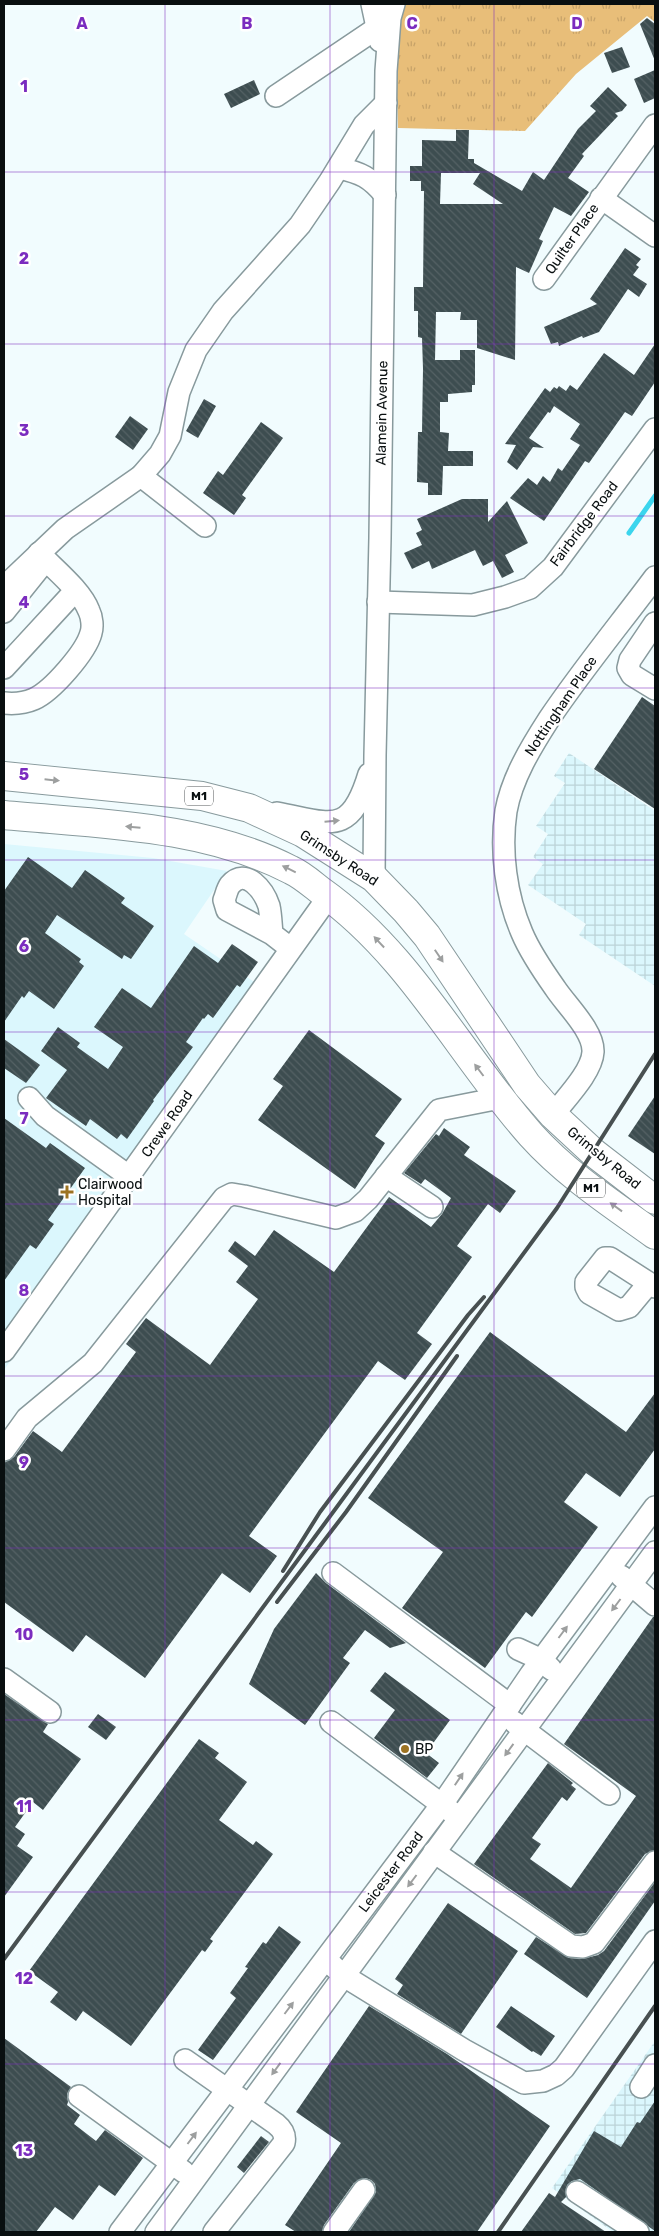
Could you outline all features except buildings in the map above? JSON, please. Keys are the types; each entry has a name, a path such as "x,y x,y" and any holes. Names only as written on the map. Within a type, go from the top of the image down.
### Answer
{"highway":[{"name":"Grimsby Road","path":"4,776 202,796 249,808 303,833 374,878 406,911 426,936 527,1085 553,1115 594,1153 655,1200"},
{"name":"M1","path":"4,815 186,834 260,857 292,870 329,896 361,922 385,948 500,1098 531,1135 572,1175 655,1235"},
{"path":"531,1135 553,1115"}],"street":[{"name":"Alamein Avenue","path":"372,4 386,71"},
{"name":"Alamein Avenue","path":"374,878 386,71 390,18 394,4"},
{"path":"276,96 378,28"},
{"path":"4,612 42,556 65,529 141,476 160,454 170,436 179,392 196,350 223,311 300,225 339,168 364,125 386,102"},
{"name":"Quilter Place","path":"544,279 655,125"},
{"path":"339,168 357,172 370,178 385,195"},
{"name":"Quilter Place","path":"601,198 655,236"},
{"name":"Fairbridge Road","path":"378,602 473,604 505,597 530,588 553,567 655,429"},
{"path":"141,476 206,526"},
{"path":"4,587 42,556"},
{"path":"8,698 33,699 42,694 72,664 87,643 92,632 92,619 82,598 42,556"},
{"name":"Nottingham Place","path":"553,1115 579,1082 592,1061 593,1051 588,1033 556,989 522,933 510,897 503,850 506,810 519,771 536,739 572,684 654,580"},
{"path":"4,668 75,591"},
{"path":"655,623 630,660 628,668 632,675 655,689"},
{"name":"Alamein Avenue","path":"249,808 323,822 345,819 360,802 375,755"},
{"name":"Crewe Road","path":"4,1351 11,1326 130,1177 290,948 329,896"},
{"path":"272,934 290,948"},
{"path":"29,1098 45,1116 130,1177"},
{"path":"4,1450 27,1418 93,1363 224,1198 232,1194 244,1196 336,1218 355,1211 439,1110 500,1098"},
{"path":"386,1176 432,1207"},
{"name":"Leicester Road","path":"120,2232 441,1806 542,1660 655,1507"},
{"name":"Leicester Road","path":"165,2229 195,2181 459,1817 655,1552"},
{"path":"611,1567 655,1605"},
{"path":"334,1573 507,1710 524,1730 609,1794"},
{"path":"518,1649 542,1660 562,1679"},
{"path":"4,1679 50,1712"},
{"path":"331,1722 441,1806 459,1817"},
{"path":"434,1852 571,1946 576,1947 594,1943 655,1862"},
{"path":"325,1960 344,1976 464,2050 524,2083 543,2081 556,2075 564,2068 655,1941"},
{"path":"185,2060 227,2092 281,2128 284,2142 214,2232"},
{"path":"641,2087 655,2065"},
{"path":"79,2096 195,2181"},
{"path":"334,2232 364,2190"},
{"path":"578,2192 638,2232"},
{"path":"141,2205 165,2229"}],"shaded area":[{"path":"569,753 655,811 655,986 579,935 586,924 528,885 543,864 533,857 548,834 536,826 565,783 554,776"},
{"name":"Clairwood Hospital","path":"4,844 153,858 227,871 184,934 263,988 193,1104 4,1370"},
{"path":"655,2041 655,2232 613,2232 552,2188"}],"green space":[{"path":"406,4 655,4 655,22 647,16 576,74 525,131 398,128 398,27 401,13"}],"waterway":[{"path":"629,533 655,496"}],"railway":[{"path":"4,1959 557,1208 655,1054"},
{"path":"283,1571 320,1512 468,1315 484,1297"},
{"path":"277,1602 346,1512 457,1356"},
{"path":"498,2232 655,2006"}],"place":[{"name":"Clairwood Hospital","path":"67,1192"},
{"name":"BP","path":"405,1749"}]}
